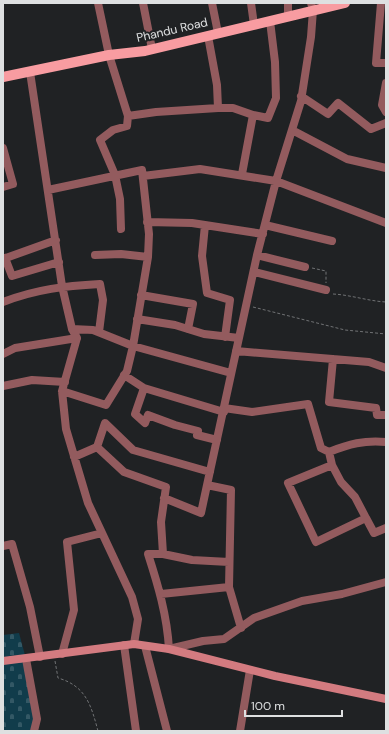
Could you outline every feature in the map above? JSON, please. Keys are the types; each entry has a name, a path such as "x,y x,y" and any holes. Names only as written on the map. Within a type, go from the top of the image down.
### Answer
{"main road":[{"name":"Phandu Road","path":"3,77 110,55 152,49 254,25 288,16 312,7 345,3"},
{"path":"3,661 134,644 169,649 250,670 386,699"}],"street":[{"path":"98,3 110,55 128,116 127,126 113,130 100,140 115,175 120,198 121,229"},
{"path":"143,3 152,49"},
{"path":"212,3 213,34 218,85 218,108"},
{"path":"252,3 254,25"},
{"path":"288,3 288,16"},
{"path":"381,3 376,62 386,63"},
{"path":"164,498 201,513 257,255 276,181 301,96 312,7"},
{"path":"128,116 156,112 233,108 253,115 268,118 276,98 275,62 270,20"},
{"path":"30,72 62,286 72,328 77,338 62,391 66,429 88,503 132,597 138,619 134,644"},
{"path":"386,83 382,105 386,112"},
{"path":"301,96 328,114 338,104 356,116 371,129 386,123"},
{"path":"242,174 253,115"},
{"path":"292,130 347,159 386,168"},
{"path":"3,148 12,184 3,187"},
{"path":"143,176 200,168 242,174 276,181 386,223"},
{"path":"48,190 142,170 147,222 148,257 133,346 124,375 106,405 62,391"},
{"path":"147,222 205,225 263,234"},
{"path":"205,225 202,256 207,293 230,300 225,337"},
{"path":"265,225 332,241"},
{"path":"56,240 4,258 12,276 59,262"},
{"path":"95,255 121,254 148,257"},
{"path":"257,255 305,267"},
{"path":"254,272 326,290"},
{"path":"3,302 28,293 62,286 100,284 103,300 99,332"},
{"path":"141,296 193,304 188,329"},
{"path":"137,319 188,329 204,334 239,338"},
{"path":"72,328 93,330 133,346 232,373"},
{"path":"3,354 15,348 77,338"},
{"path":"236,351 369,362 386,368"},
{"path":"333,359 329,402 376,408 377,415 386,415"},
{"path":"124,375 144,388 224,410 252,412 308,404 321,448 329,452 351,443 386,442"},
{"path":"3,386 32,380 65,382"},
{"path":"144,388 135,414 145,423 148,415 174,426 198,431 197,435 217,440"},
{"path":"98,447 105,423 133,450 210,472"},
{"path":"74,457 98,447"},
{"path":"98,447 124,472 166,487 161,522 163,554"},
{"path":"329,452 332,465 341,482 355,497 374,533 386,528"},
{"path":"332,465 288,483 316,542 366,518"},
{"path":"207,485 231,490 228,586 241,628"},
{"path":"62,654 74,610 67,542 102,533"},
{"path":"3,546 12,544 30,607 40,657"},
{"path":"229,562 192,560 163,554 148,554 161,594 168,630 169,649 202,641 224,639 254,618 302,601 342,594 386,582"},
{"path":"161,594 228,586"},
{"path":"124,645 136,731"},
{"path":"145,646 167,731"},
{"path":"26,659 37,719 34,731"},
{"path":"240,731 250,670"}],"path":[{"path":"305,267 326,271 326,293 347,295 367,301 386,302"},
{"path":"246,305 345,330 386,334"},
{"path":"54,655 58,678 72,682 86,696 98,731"}],"green space":[{"path":"19,633 26,659 35,731 3,731 3,635"}]}
